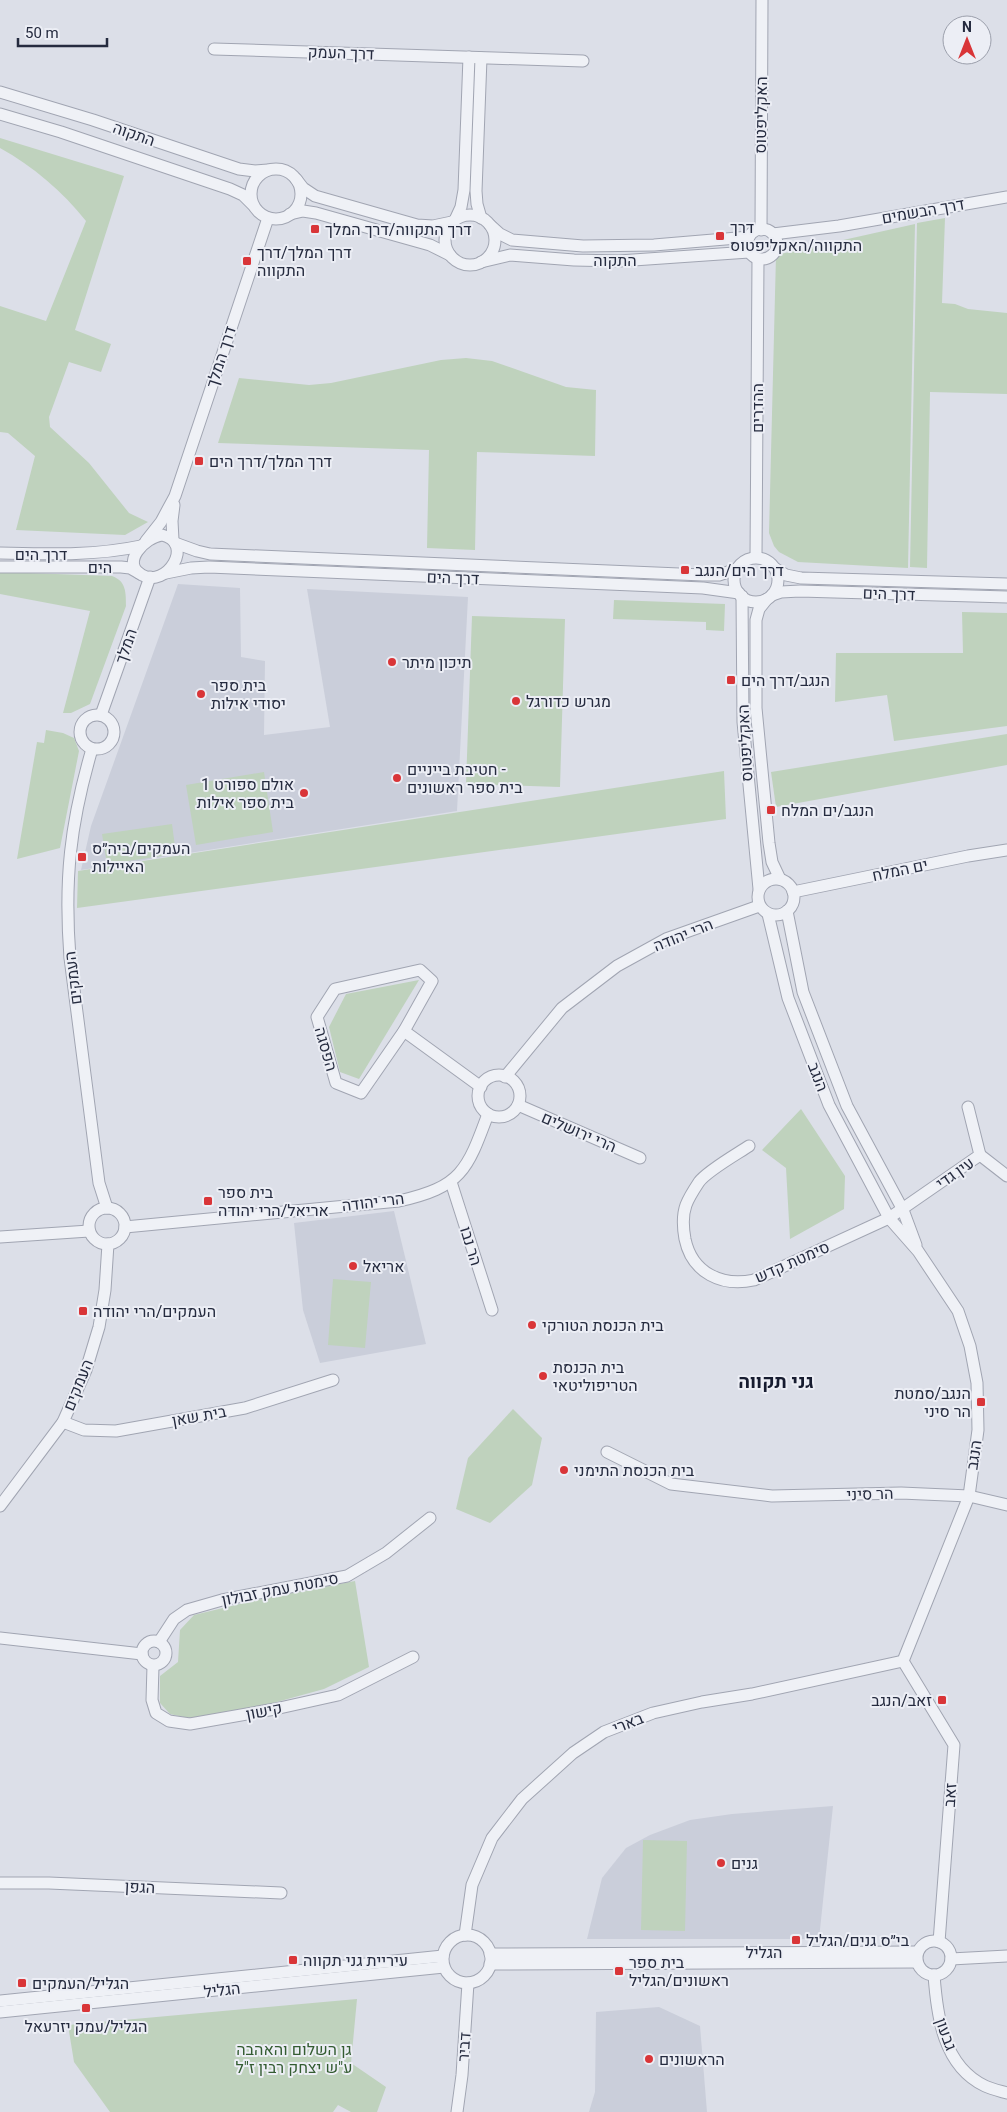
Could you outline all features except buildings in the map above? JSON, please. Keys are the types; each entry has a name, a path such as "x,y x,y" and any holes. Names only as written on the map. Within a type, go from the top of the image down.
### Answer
{"street":[{"name":"האקליפטוס","path":"761,230 762,0"},
{"name":"דרך העמק","path":"214,49 583,60"},
{"path":"450,255 445,240 446,232 461,207 464,190 475,57"},
{"path":"475,57 477,204 494,236 494,244 490,255 481,262 466,264 458,262 450,255 433,246 316,213 303,211 280,218 268,218 261,214 253,205 250,194 258,176 268,170 284,170 296,179 305,190 317,197 417,225 433,226 470,215 486,222"},
{"name":"התקוה","path":"0,92 93,120 236,168 249,171 268,170"},
{"name":"התקוה","path":"0,114 61,132 230,189 240,194 253,205"},
{"path":"290,214 296,209 300,198 300,190 296,179"},
{"name":"דרך הבשמים","path":"775,239 1007,196"},
{"name":"דרך המלך","path":"175,496 268,218"},
{"name":"התקוה","path":"486,222 500,234 512,240 583,246 654,245 749,237"},
{"path":"761,230 775,239 771,256 754,255 747,244 752,233 761,230"},
{"name":"התקוה","path":"481,262 510,255 574,260 629,261 754,255"},
{"name":"ההדרים","path":"754,255 756,558"},
{"path":"175,496 172,521 177,558 166,573 150,578 139,573 135,565 135,558 144,543 162,522 175,496"},
{"path":"144,543 153,537 162,536 174,542"},
{"name":"דרך הים","path":"174,542 196,551 220,554 703,574 719,574 737,569"},
{"name":"דרך הים","path":"0,553 89,554 107,552 144,543"},
{"path":"756,558 770,562 776,569 778,583 769,597 753,601 741,595 734,583 737,569 743,562 756,558"},
{"name":"הים","path":"0,567 121,567 130,568 139,573"},
{"name":"דרך הים","path":"166,573 191,568 223,568 703,588 741,595"},
{"name":"דרך הים","path":"776,569 801,578 1007,584"},
{"name":"המלך","path":"101,715 150,578"},
{"name":"דרך הים","path":"769,597 781,592 800,591 1007,597"},
{"name":"האקליפטוס","path":"741,595 743,722 759,889"},
{"name":"האקליפטוס","path":"769,597 759,609 756,620 756,708 769,843 772,862 780,879"},
{"path":"101,715 112,723 113,738 106,747 92,749 81,740 80,726 88,717 101,715"},
{"name":"העמקים","path":"92,749 79,795 70,853 67,926 100,1183 107,1208"},
{"name":"ים המלח","path":"793,892 968,856 1007,850"},
{"path":"780,879 786,882 793,892 793,904 780,915 764,910 757,901 759,889 768,880 780,879"},
{"name":"הרי יהודה","path":"505,1077 562,1008 617,966 666,939 764,910"},
{"name":"הנגב","path":"764,910 788,998 829,1105 890,1218 918,1251 958,1311 970,1346 976,1382 978,1430 969,1496 903,1661"},
{"name":"הנגב","path":"787,911 803,992 823,1045 847,1106 903,1210 918,1251"},
{"name":"הפסגה","path":"420,970 432,981 404,1031 361,1094 336,1083 317,1017 335,989 420,970"},
{"path":"404,1031 480,1087"},
{"path":"491,1077 505,1077 516,1085 519,1092 518,1105 508,1115 502,1117 488,1114 480,1105 480,1087 491,1077"},
{"name":"הרי ירושלים","path":"518,1105 640,1158"},
{"name":"עין גדי","path":"890,1218 980,1156 968,1107"},
{"name":"הרי יהודה","path":"124,1227 399,1201 426,1194 451,1182 468,1164 488,1114"},
{"name":"סימטת קדש","path":"749,1146 700,1180 686,1205 683,1221 687,1247 694,1263 707,1274 723,1282 742,1283 754,1280 890,1218"},
{"path":"980,1156 1007,1176"},
{"name":"הר נבו","path":"451,1182 492,1310"},
{"path":"107,1208 118,1212 123,1219 124,1227 123,1234 108,1244 96,1241 89,1231 89,1223 92,1215 99,1210 107,1208"},
{"path":"0,1237 89,1231"},
{"name":"העמקים","path":"0,1506 62,1422 86,1370 99,1327 105,1290 108,1244"},
{"name":"בית שאן","path":"62,1422 84,1430 116,1431 245,1408 333,1380"},
{"name":"הר סיני","path":"607,1452 671,1484 772,1496 901,1493 969,1496 1007,1505"},
{"name":"סימטת עמק זבולון","path":"159,1642 174,1619 187,1610 222,1600 348,1576 386,1553 430,1518"},
{"path":"0,1638 142,1654"},
{"path":"159,1642 165,1647 166,1658 161,1664 153,1666 145,1662 142,1654 144,1646 148,1643 159,1642"},
{"name":"קישון","path":"153,1666 152,1700 156,1713 170,1721 190,1724 275,1709 338,1695 413,1658"},
{"name":"בארי","path":"466,1935 472,1885 492,1838 522,1799 573,1753 604,1732 654,1713 692,1704 808,1683 903,1661"},
{"name":"זאב","path":"903,1661 954,1745 939,1942"},
{"name":"הגפן","path":"0,1883 49,1883 281,1893"},
{"path":"466,1935 479,1938 486,1944 490,1959 483,1976 468,1982 455,1979 444,1961 451,1941 466,1935"},
{"path":"927,1942 939,1942 947,1948 951,1959 948,1968 944,1972 934,1975 924,1973 920,1969 917,1957 927,1942"},
{"path":"951,1959 1007,1956"},
{"name":"הגליל","path":"490,1959 917,1957"},
{"name":"הגליל","path":"0,2000 444,1961"},
{"name":"הגליל","path":"0,2012 444,1961"},
{"name":"גבעון","path":"934,1975 939,2023 948,2049 965,2072 984,2086 1007,2093"},
{"name":"דביר","path":"458,2112 468,1982"}],"shaded area":[{"path":"178,584 240,588 241,657 265,661 264,735 330,727 307,589 468,597 457,811 81,870 91,826"},
{"name":"אריאל","path":"394,1211 426,1344 320,1363 303,1310 294,1223"},
{"name":"גנים","path":"833,1806 819,1939 587,1939 602,1878 626,1848 650,1835 690,1820 732,1814"},
{"name":"הראשונים","path":"659,2007 700,2026 707,2112 589,2112 595,2092 596,2012"}],"green space":[{"path":"0,138 124,176 75,330 111,344 101,372 69,362 49,417 50,427 89,463 129,513 148,522 125,535 16,530 35,456 8,433 0,432 0,306 46,321 86,221 47,180 0,148"},
{"path":"945,218 942,303 955,304 968,309 1007,313 1007,394 930,392 927,568 910,567 917,223"},
{"path":"915,224 908,568 798,562 779,552 774,546 769,533 776,255"},
{"path":"466,358 492,361 566,387 596,390 595,456 477,452 475,550 427,548 429,450 218,443 239,378 309,385 331,383 441,360"},
{"path":"0,572 112,576 123,584 126,606 90,704 71,713 63,713 90,611 0,594"},
{"path":"614,600 725,604 724,631 706,630 706,622 613,619"},
{"path":"962,612 1007,613 1007,726 894,741 887,695 835,702 836,653 963,653"},
{"name":"מגרש כדורגל","path":"472,616 565,619 560,787 466,784"},
{"path":"46,730 63,733 74,738 79,751 60,848 17,859 37,742 44,743"},
{"path":"1007,734 1007,765 776,807 771,772"},
{"path":"724,771 726,819 77,908 78,871"},
{"path":"264,772 273,832 196,845 186,785"},
{"path":"172,824 176,854 107,864 102,834"},
{"path":"419,980 359,1079 340,1072 329,1027 346,994"},
{"path":"801,1109 845,1176 844,1209 790,1239 786,1168 762,1150"},
{"path":"333,1279 371,1282 365,1348 328,1345"},
{"path":"513,1409 542,1438 532,1485 490,1523 456,1509 468,1458"},
{"path":"355,1581 369,1667 324,1689 248,1710 188,1718 170,1714 160,1703 160,1676 178,1662 180,1630 194,1615 256,1600"},
{"path":"643,1840 687,1841 685,1931 641,1930"},
{"name":"גן השלום והאהבה ע\"ש יצחק רבין ז\"ל","path":"357,1999 351,2063 386,2087 377,2112 351,2112 338,2105 333,2112 110,2112 74,2062 68,2025"}],"place":[{"name":"דרך התקווה/דרך המלך","path":"315,229"},
{"name":"דרך התקווה/האקליפטוס","path":"720,236"},
{"name":"דרך המלך/דרך התקווה","path":"247,261"},
{"name":"דרך המלך/דרך הים","path":"199,461"},
{"name":"דרך הים/הנגב","path":"685,570"},
{"name":"תיכון מיתר","path":"392,662"},
{"name":"הנגב/דרך הים","path":"731,680"},
{"name":"בית ספר יסודי אילות","path":"201,694"},
{"name":"מגרש כדורגל","path":"516,701"},
{"name":"חטיבת בייניים - בית ספר ראשונים","path":"397,778"},
{"name":"אולם ספורט 1 בית ספר אילות","path":"304,793"},
{"name":"הנגב/ים המלח","path":"771,810"},
{"name":"העמקים/ביה״ס האיילות","path":"82,857"},
{"name":"בית ספר אריאל/הרי יהודה","path":"208,1201"},
{"name":"אריאל","path":"353,1266"},
{"name":"העמקים/הרי יהודה","path":"83,1311"},
{"name":"בית הכנסת הטורקי","path":"532,1325"},
{"name":"בית הכנסת הטריפוליטאי","path":"543,1376"},
{"name":"הנגב/סמטת הר סיני","path":"981,1402"},
{"name":"בית הכנסת התימני","path":"564,1470"},
{"name":"זאב/הנגב","path":"942,1700"},
{"name":"גנים","path":"721,1863"},
{"name":"בי״ס גנים/הגליל","path":"796,1940"},
{"name":"עיריית גני תקווה","path":"293,1960"},
{"name":"בית ספר ראשונים/הגליל","path":"619,1971"},
{"name":"הגליל/העמקים","path":"22,1983"},
{"name":"הגליל/עמק יזרעאל","path":"86,2008"},
{"name":"הראשונים","path":"649,2059"}],"district":[{"name":"גני תקווה","path":"776,1381"}]}
